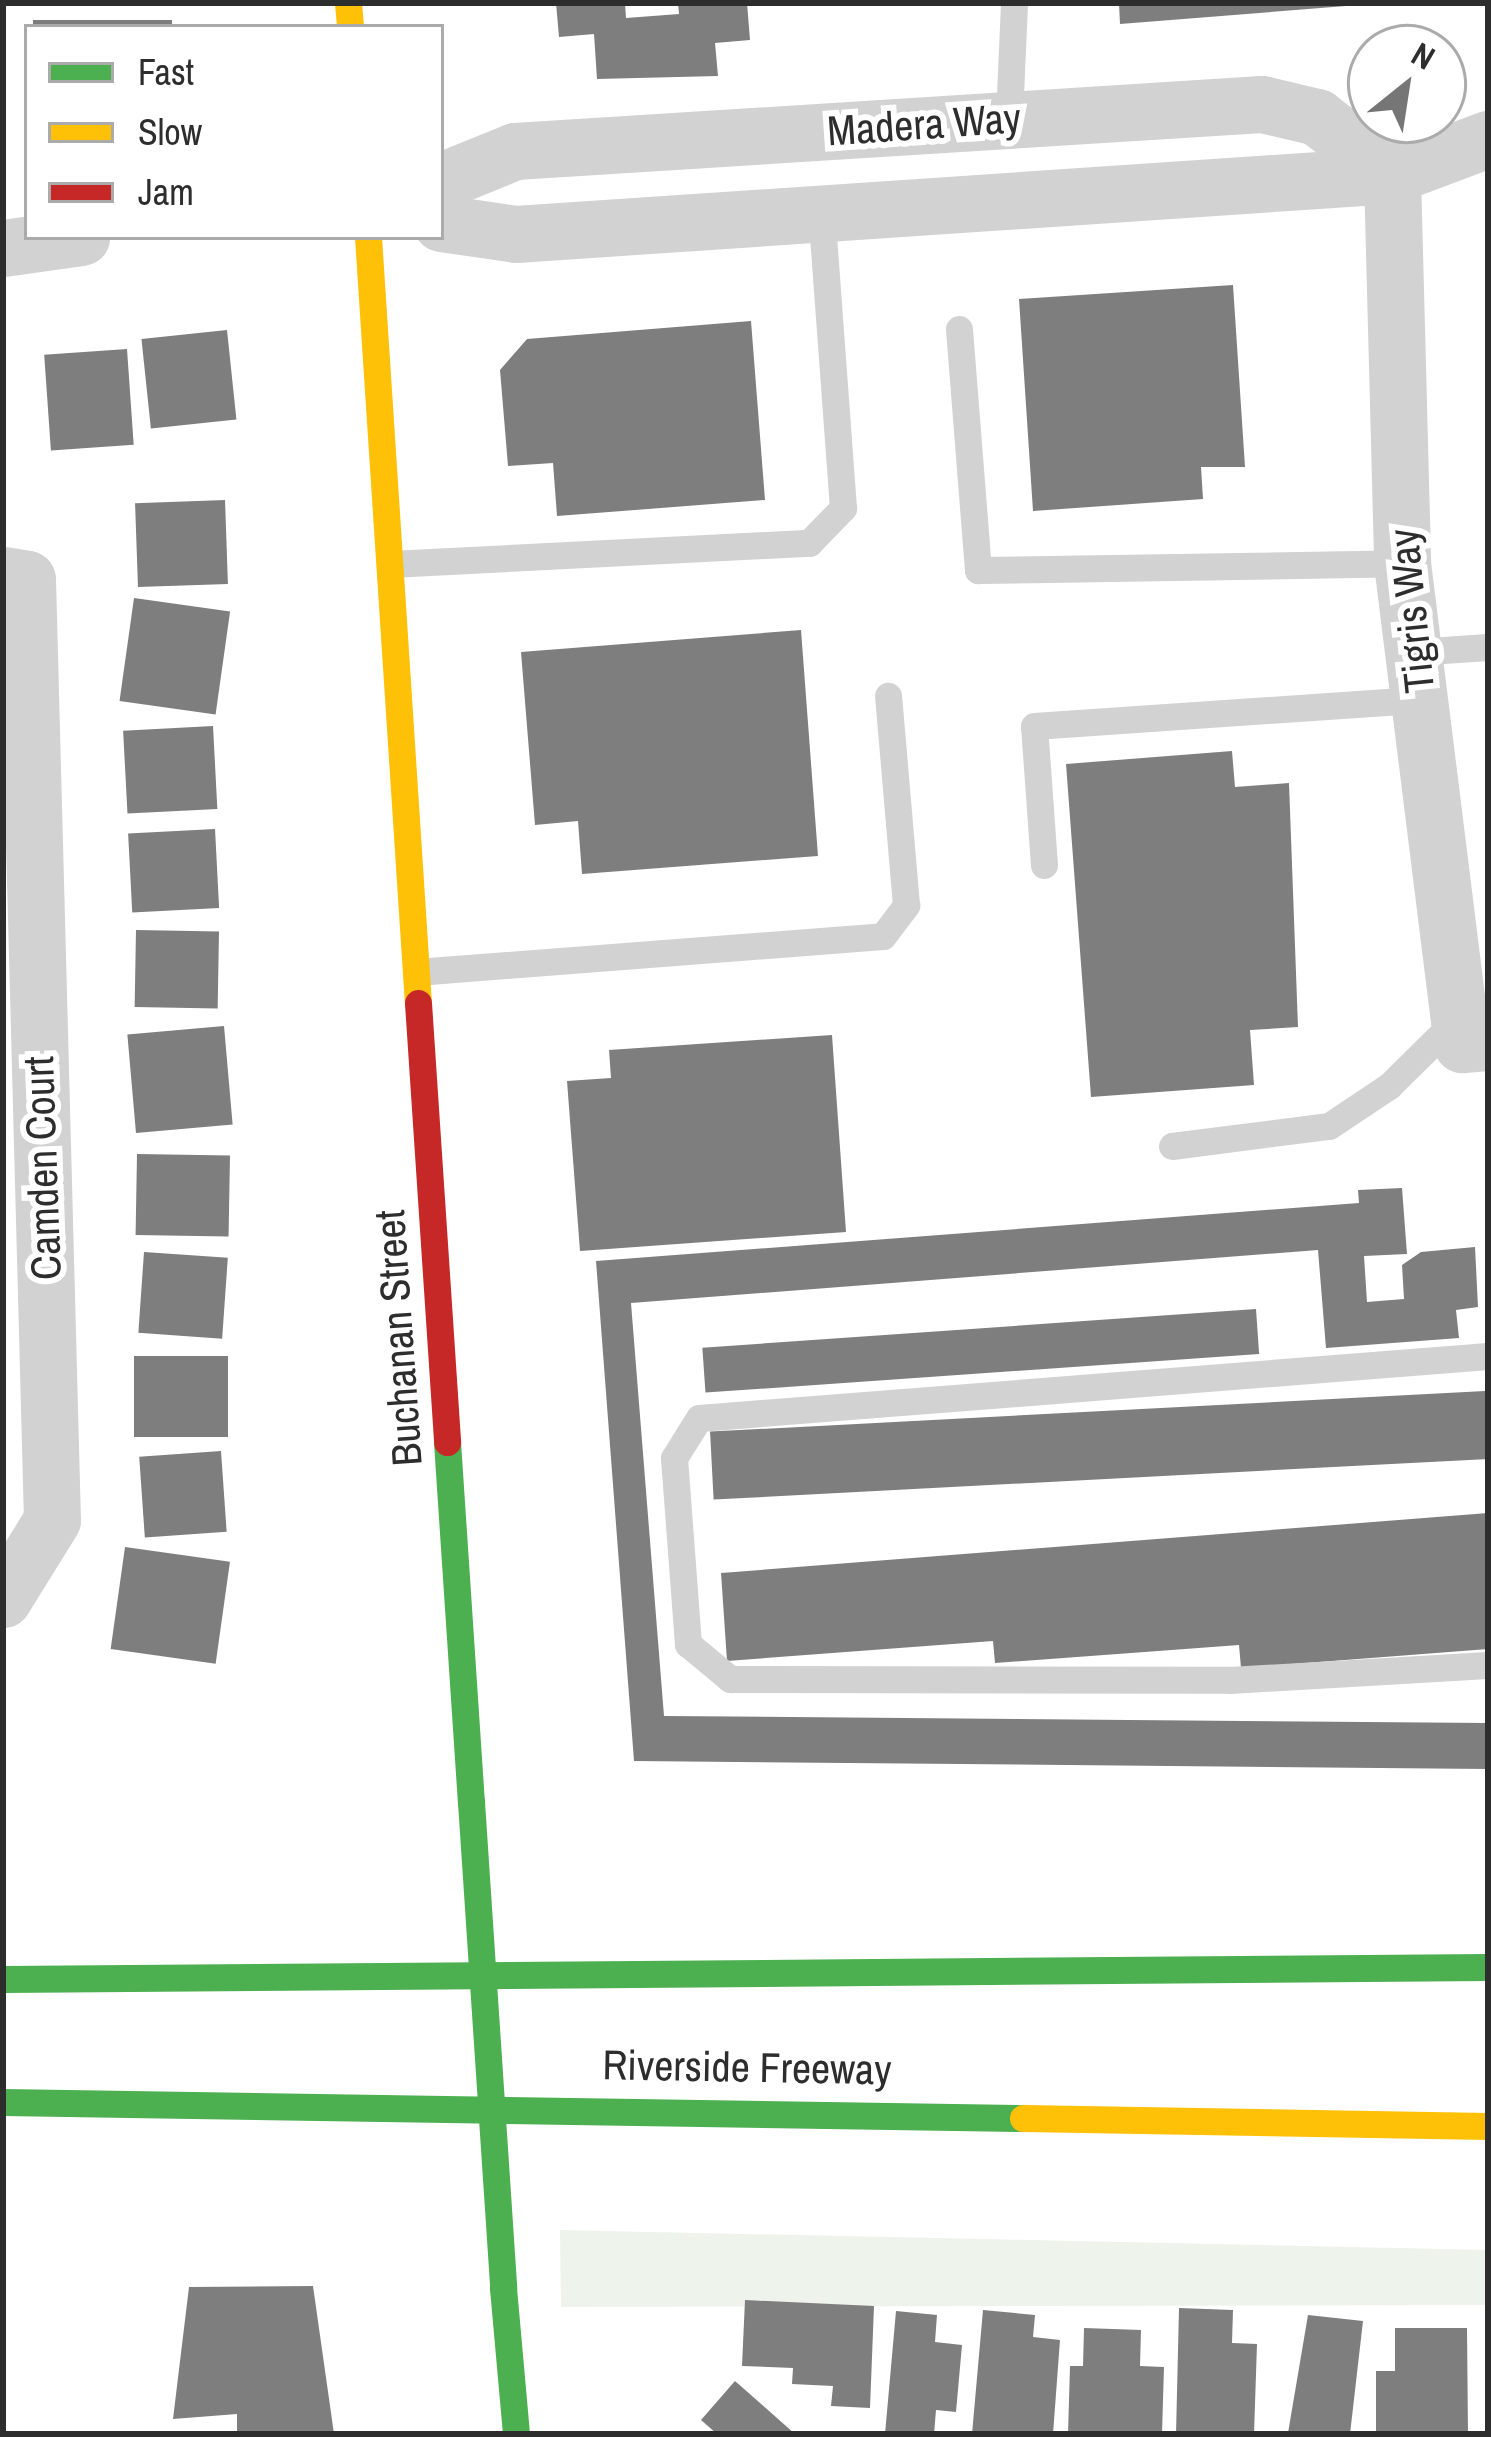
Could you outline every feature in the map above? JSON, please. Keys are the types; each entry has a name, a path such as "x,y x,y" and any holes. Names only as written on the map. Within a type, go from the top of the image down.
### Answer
{"main road":[{"name":"Buchanan Street","path":"368,240 516,2434"},
{"name":"Riverside Freeway","path":"3,1979 1488,1967"},
{"name":"Riverside Freeway","path":"3,2102 1488,2126"}],"street":[{"name":"Madera Way","path":"444,181 515,151 1262,104 1317,117 1392,175"},
{"name":"Madera Way","path":"444,224 516,235 821,210 1392,175 1488,140"},
{"name":"Tigris Way","path":"1392,175 1402,563 1470,1034"},
{"path":"3,248 60,240"},
{"name":"Camden Court","path":"3,1599 52,1520 15,577"}],"lane":[{"path":"1009,118 1014,3"},
{"path":"390,564 808,543 843,508 821,210"},
{"path":"958,329 978,570 1402,563"},
{"path":"1043,866 1034,726 1416,676 1488,647"},
{"path":"416,973 883,936 906,905 888,696"},
{"path":"1172,1146 1329,1126 1470,1034"},
{"path":"1488,1356 699,1418 674,1458 688,1644 730,1679 1229,1681 1488,1665"}],"shaded area":[{"path":"560,2230 1488,2250 1488,2305 561,2307"}],"building":[{"path":"556,3 625,3 626,18 679,14 678,3 747,3 750,40 715,43 718,76 597,79 594,34 559,37"},
{"path":"1119,3 1346,3 1346,6 1120,24"},
{"path":"33,20 172,20 172,24 33,24"},
{"path":"1233,285 1245,467 1201,467 1203,499 1033,511 1019,299"},
{"path":"751,321 765,500 557,516 553,463 508,466 500,370 527,339"},
{"path":"227,330 236,420 151,428 141,339"},
{"path":"127,349 134,445 51,451 44,355"},
{"path":"225,500 228,584 138,587 135,503"},
{"path":"134,598 230,611 216,714 120,701"},
{"path":"801,630 818,856 582,874 578,821 535,825 521,652"},
{"path":"213,726 217,809 127,814 123,731"},
{"path":"1232,751 1235,787 1289,783 1298,1027 1250,1030 1254,1085 1091,1097 1066,764"},
{"path":"215,829 219,908 132,912 128,834"},
{"path":"136,930 219,931 218,1008 135,1007"},
{"path":"224,1026 233,1125 136,1133 127,1034"},
{"path":"832,1035 846,1232 580,1251 567,1081 611,1078 609,1050"},
{"path":"137,1154 230,1156 229,1237 136,1235"},
{"path":"1402,1188 1407,1254 1364,1256 1367,1302 1404,1299 1402,1265 1421,1252 1475,1247 1478,1307 1456,1310 1459,1338 1326,1348 1318,1250 631,1303 664,1716 1488,1723 1488,1769 634,1761 596,1261 1359,1203 1358,1190"},
{"path":"144,1252 228,1258 222,1339 138,1333"},
{"path":"1256,1309 1259,1354 705,1393 702,1348"},
{"path":"134,1356 228,1356 228,1437 134,1437"},
{"path":"1485,1391 1488,1459 714,1500 710,1432"},
{"path":"221,1451 227,1532 145,1538 139,1457"},
{"path":"1488,1513 1488,1649 1241,1668 1239,1645 995,1663 993,1641 727,1661 721,1573"},
{"path":"125,1547 230,1562 216,1664 111,1649"},
{"path":"313,2286 334,2434 237,2434 237,2414 173,2419 189,2287"},
{"path":"745,2300 874,2306 870,2408 831,2406 833,2386 792,2384 793,2368 742,2366"},
{"path":"1179,2308 1233,2310 1232,2343 1257,2344 1254,2434 1176,2434"},
{"path":"983,2310 1035,2315 1033,2337 1060,2340 1053,2434 972,2434"},
{"path":"896,2311 937,2315 935,2342 962,2345 956,2412 936,2410 934,2434 885,2434"},
{"path":"1308,2315 1363,2321 1350,2434 1288,2433"},
{"path":"1084,2328 1141,2330 1140,2366 1164,2367 1162,2434 1068,2434 1070,2366 1083,2366"},
{"path":"1395,2328 1467,2328 1468,2434 1376,2434 1376,2371 1395,2371"},
{"path":"735,2381 795,2434 717,2434 701,2420"}],"traffic: fast":[{"path":"447,1442 471,1802"},
{"path":"471,1802 503,2288"},
{"path":"3,1979 1488,1967"},
{"path":"3,2102 1023,2118"},
{"path":"503,2288 516,2434"}],"traffic: slow":[{"path":"348,3 350,24"},
{"path":"368,240 418,1003"},
{"path":"1023,2118 1488,2126"}],"traffic: jam":[{"path":"418,1003 447,1442"}]}
